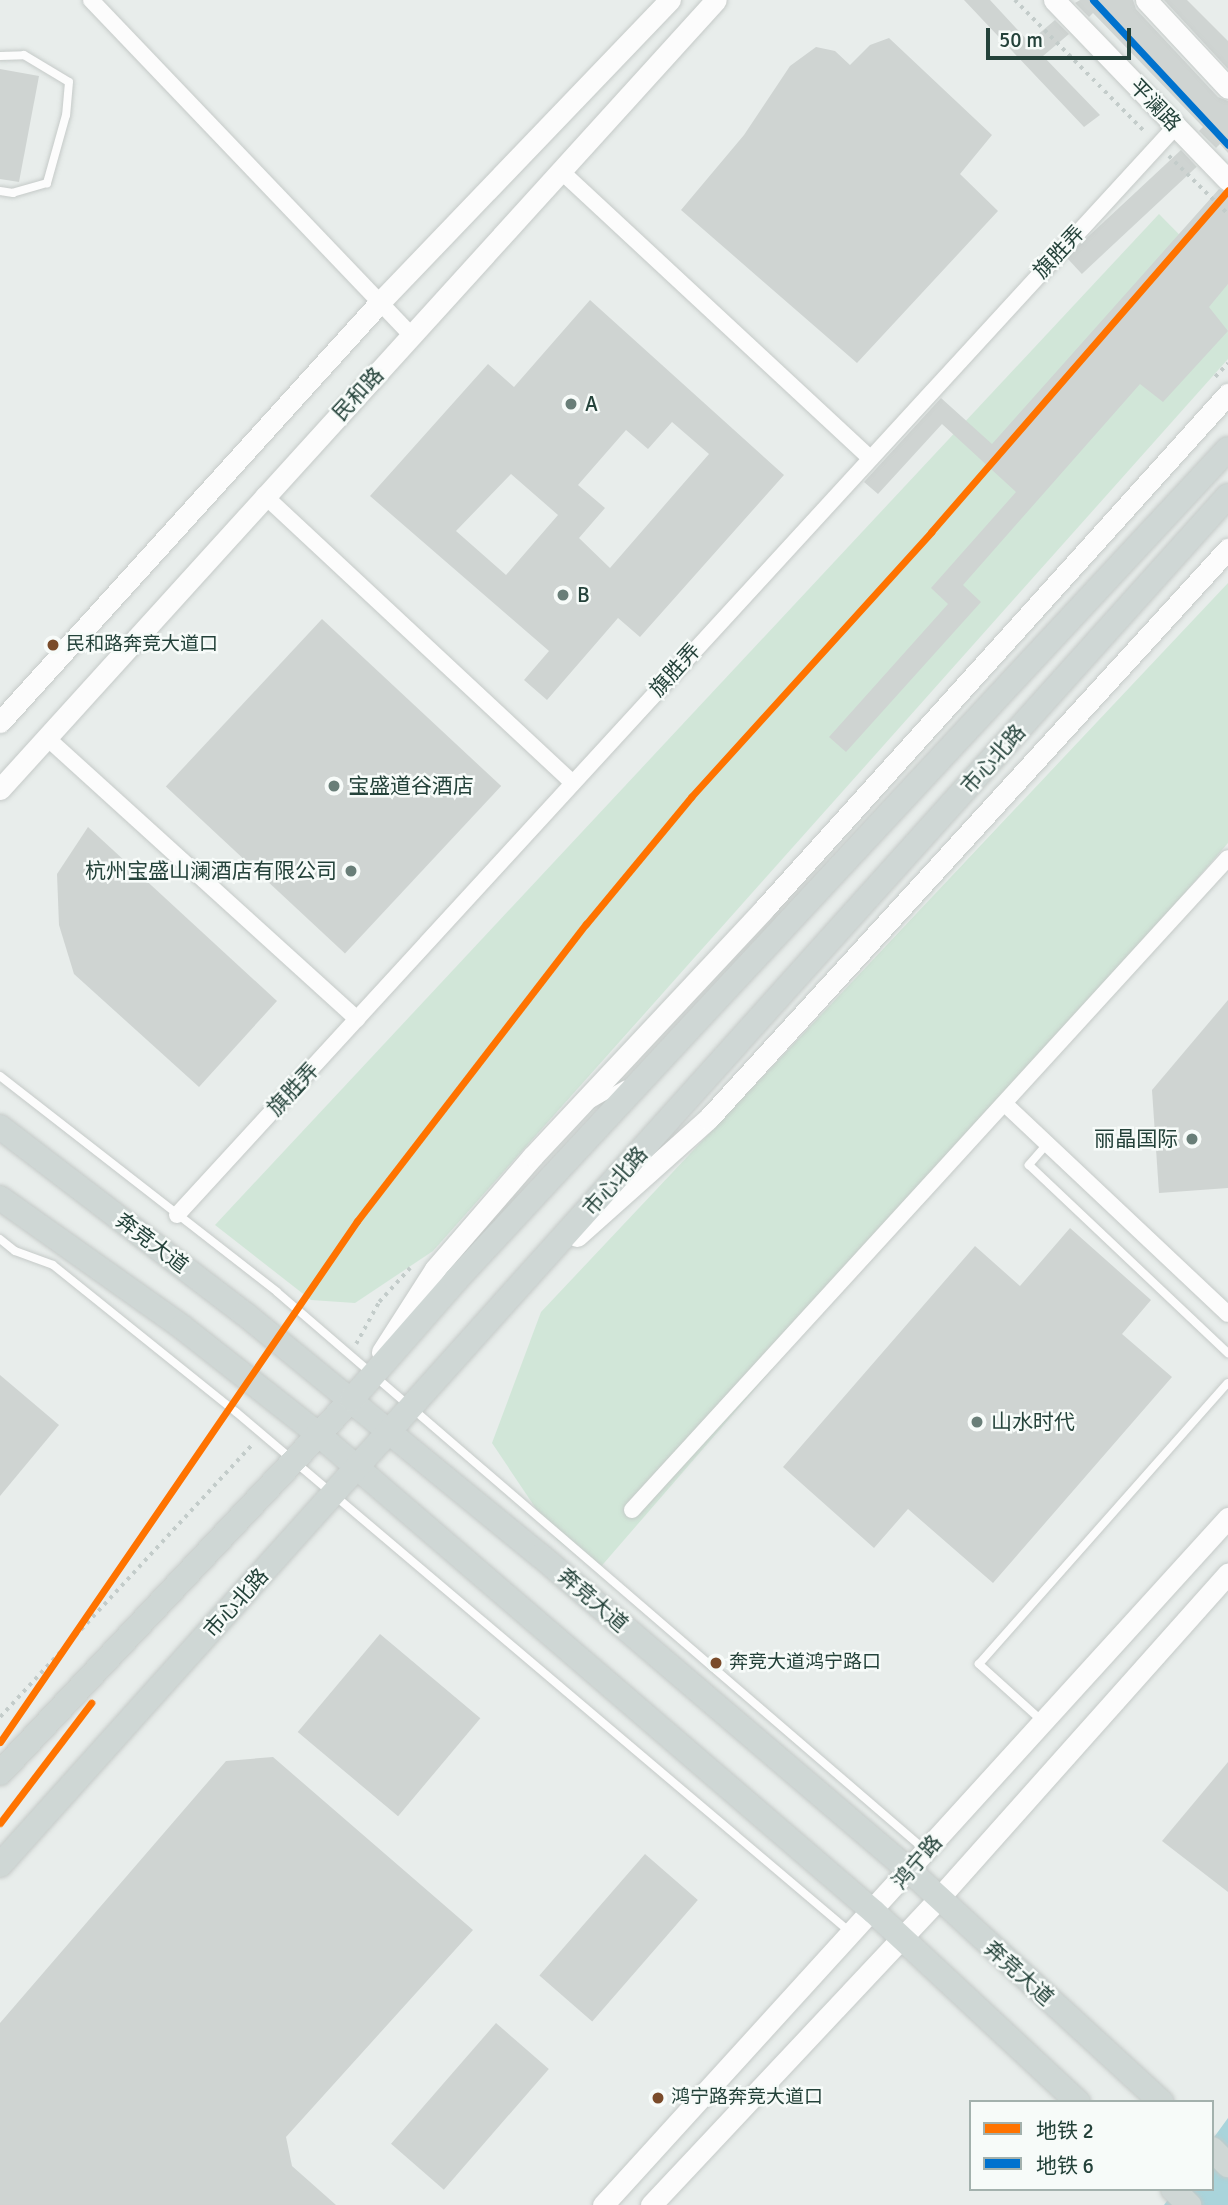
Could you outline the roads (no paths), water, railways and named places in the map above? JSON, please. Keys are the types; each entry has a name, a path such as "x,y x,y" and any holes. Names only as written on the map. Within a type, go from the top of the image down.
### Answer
{"main road":[{"path":"0,722 382,300 670,0"},
{"name":"民和路","path":"0,789 716,0"},
{"name":"平澜路","path":"1054,0 1228,180"},
{"path":"1146,0 1228,88"},
{"path":"370,1375 435,1269 569,1117 763,910 1228,394"},
{"name":"市心北路","path":"0,1773 352,1399 370,1375 654,1067 1228,449"},
{"name":"市心北路","path":"0,1865 1228,496"},
{"path":"518,1289 708,1119 1228,549"},
{"name":"奔竞大道","path":"0,1127 352,1399 388,1433 551,1564 909,1870 1159,2100"},
{"path":"0,1198 183,1327 318,1434 874,1912 1076,2100"},
{"name":"鸿宁路","path":"603,2205 874,1912 1228,1518"},
{"name":"鸿宁路","path":"651,2205 898,1937 938,1899 1228,1573"},
{"path":"1214,2151 1228,2165"},
{"path":"1175,2191 1189,2205"}],"street":[{"path":"92,0 382,300 412,336"},
{"name":"旗胜弄","path":"177,1215 868,456 1176,126"},
{"path":"561,171 868,456"},
{"path":"264,495 573,783"},
{"path":"46,737 357,1019"},
{"path":"632,1510 1228,858"},
{"path":"1005,1104 1228,1314"}],"lane":[{"path":"0,56 24,55 69,82 66,115 47,183 13,193 0,191"},
{"path":"569,1117 654,1067"},
{"path":"0,1076 277,1293 926,1851"},
{"path":"1048,1143 1029,1165 1228,1353"},
{"path":"0,1239 15,1251 53,1265 260,1436 335,1493 853,1934"},
{"path":"1043,1722 979,1664 1228,1383"}],"water":[{"path":"1228,2118 1228,2205 1164,2205 1174,2191 1214,2191 1214,2137"}],"metro line":[{"name":"6","path":"1093,0 1228,145"},
{"name":"2","path":"0,1742 357,1221 586,924 691,797 931,532 1228,190"},
{"name":"2","path":"0,1823 91,1703"}],"place":[{"name":"A","path":"571,404"},
{"name":"B","path":"563,595"},
{"name":"民和路奔竞大道口","path":"53,645"},
{"name":"宝盛道谷酒店","path":"334,786"},
{"name":"杭州宝盛山澜酒店有限公司","path":"351,871"},
{"name":"丽晶国际","path":"1192,1139"},
{"name":"山水时代","path":"977,1422"},
{"name":"奔竞大道鸿宁路口","path":"716,1663"},
{"name":"鸿宁路奔竞大道口","path":"658,2098"}]}
